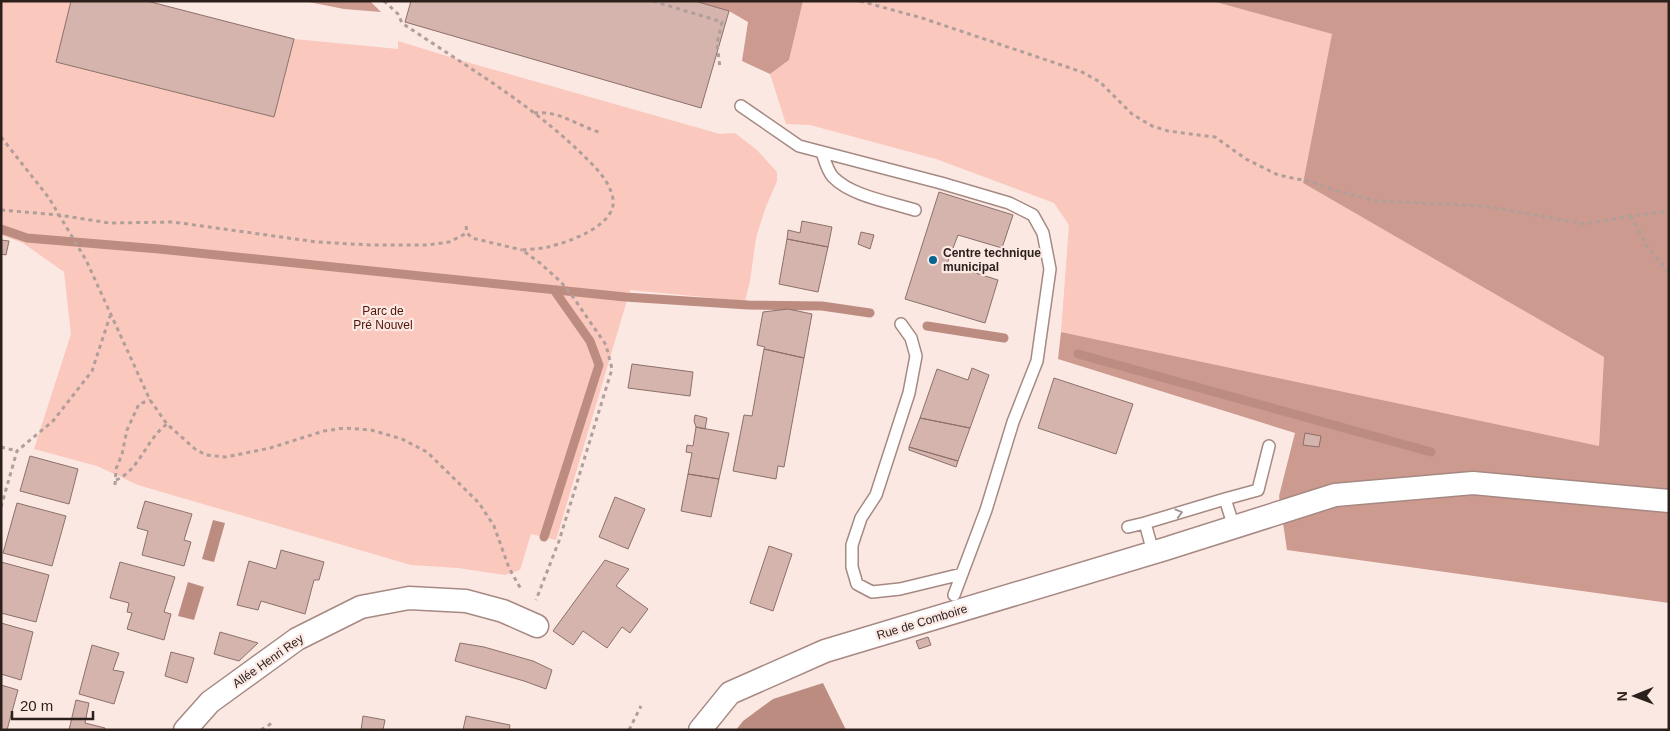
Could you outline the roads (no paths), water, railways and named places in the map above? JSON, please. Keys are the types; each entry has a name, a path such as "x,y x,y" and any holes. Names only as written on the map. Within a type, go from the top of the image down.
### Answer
{"street":[{"name":"Rue de Comboire","path":"700,730 730,693 825,651 1159,551 1335,495 1473,483 1669,501"},
{"name":"Allée Henri Rey","path":"185,730 210,702 297,639 361,607 409,598 466,601 535,618"}],"lane":[{"path":"741,106 799,146 1009,204 1033,215 1042,233 1050,268 1037,361 1013,422 986,510 954,595"},
{"path":"822,152 826,167 833,177 850,189 915,210"},
{"path":"901,324 910,338 916,356 911,384 876,495 861,518 852,545 852,567 857,584 872,592 900,589 962,574"},
{"path":"1128,528 1258,490 1269,446"},
{"path":"1225,500 1234,527"},
{"path":"1145,523 1159,551"}],"waterway":[{"path":"1,229 27,238 159,249 625,297 748,305 822,306 870,313"},
{"path":"544,537 599,365 590,341 554,290"},
{"path":"927,326 1004,338"},
{"path":"1078,354 1431,452"}],"place":[{"name":"Centre technique municipal","path":"933,260"}],"park label":[{"name":"Parc de Pré Nouvel","path":"383,318"}]}
